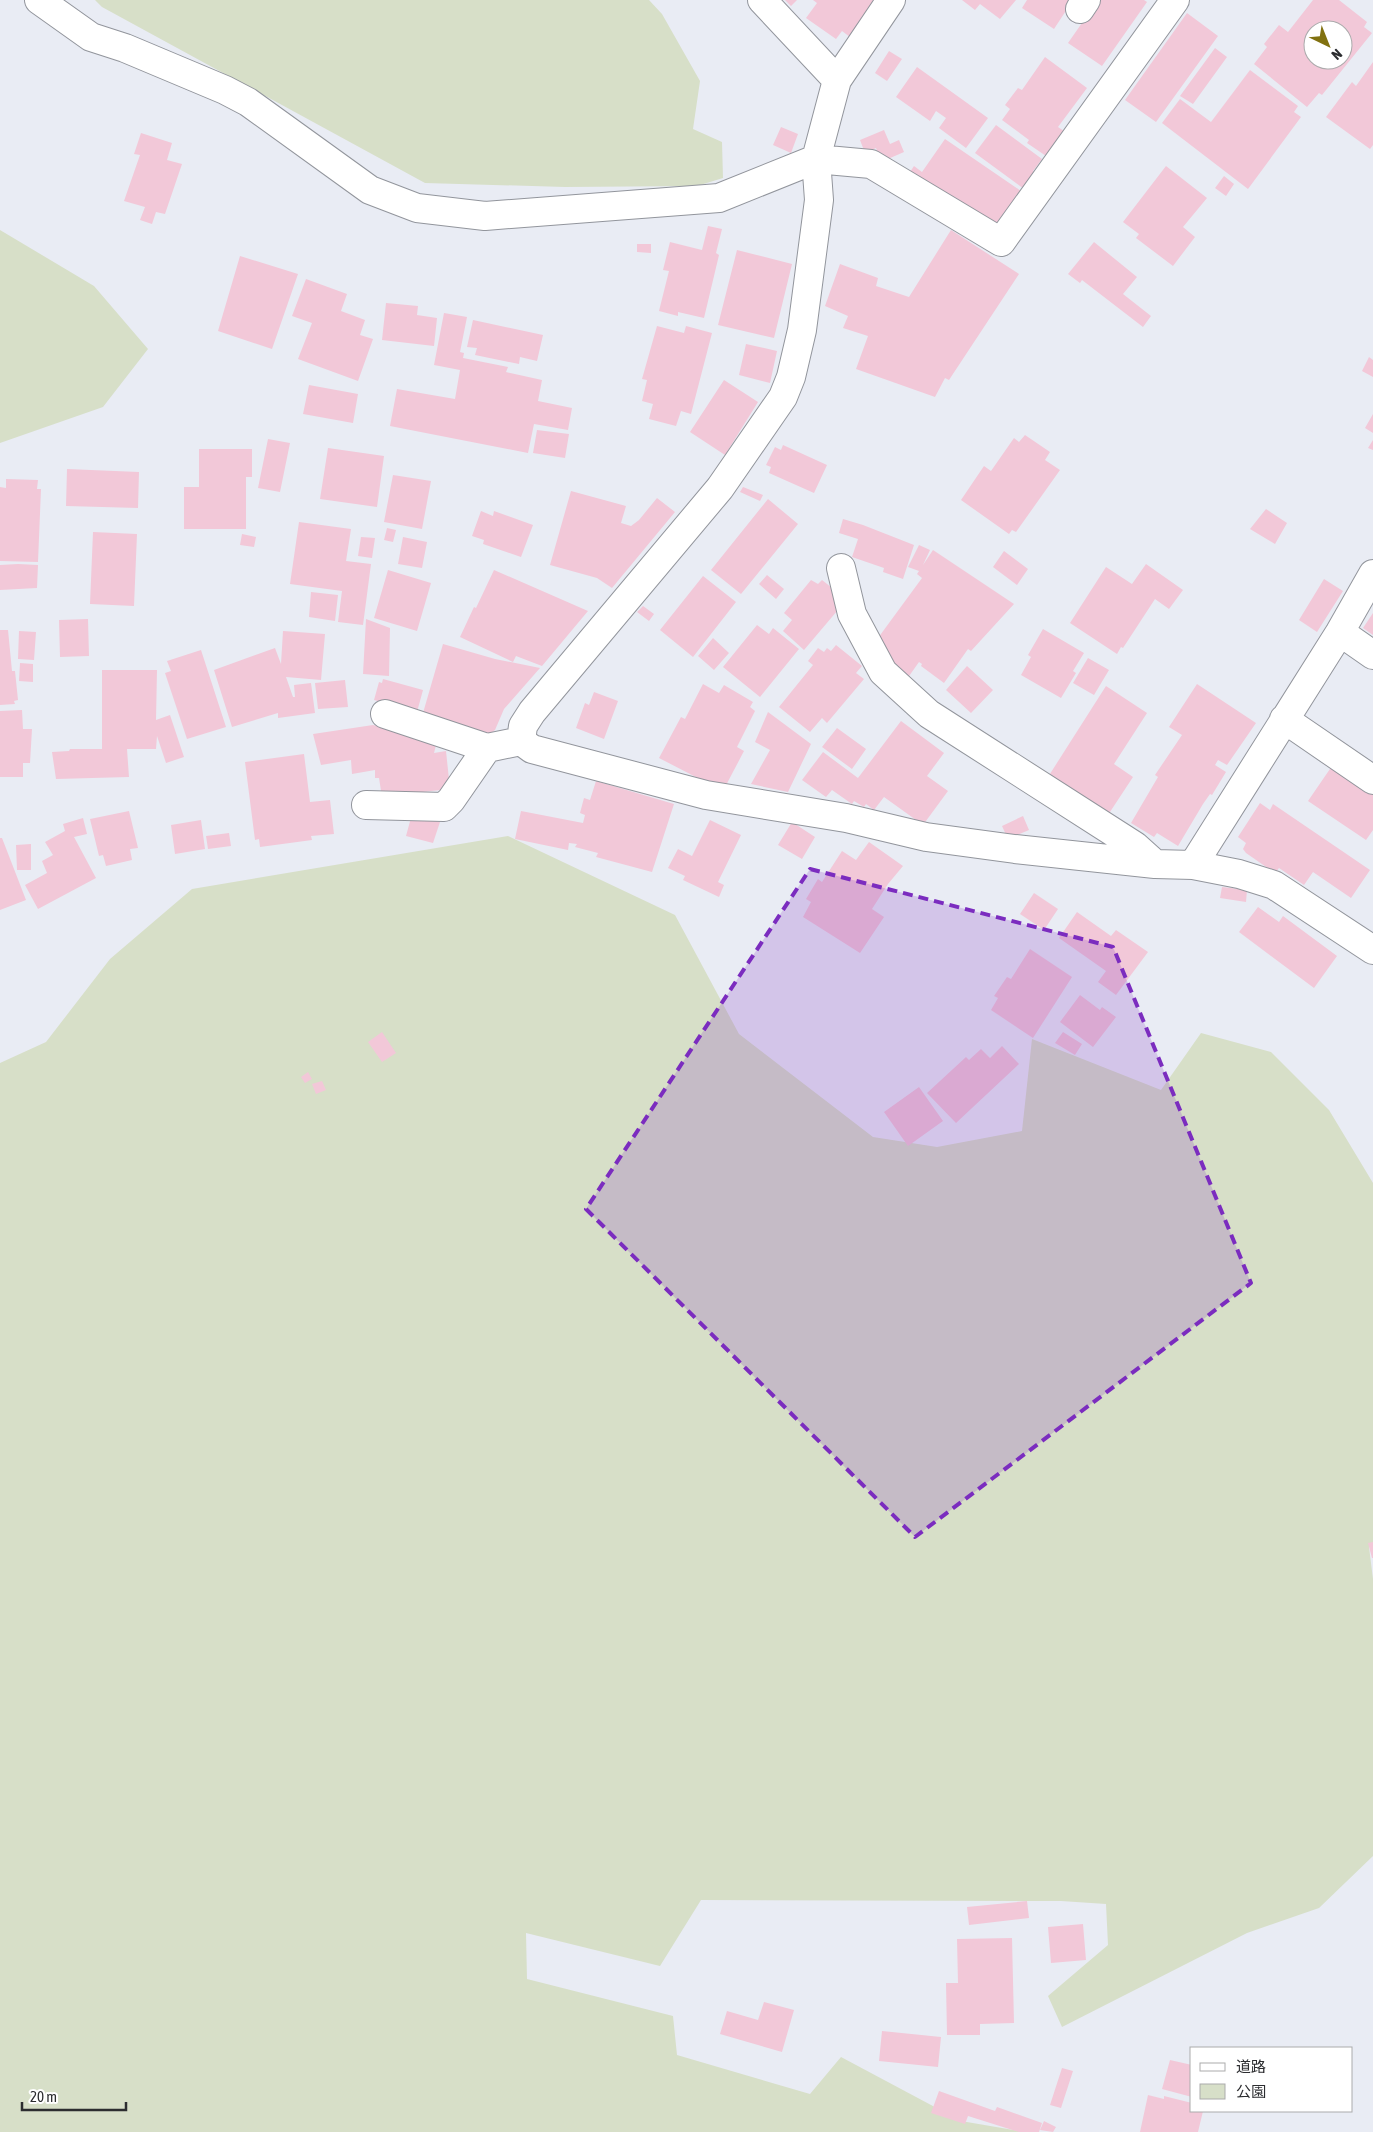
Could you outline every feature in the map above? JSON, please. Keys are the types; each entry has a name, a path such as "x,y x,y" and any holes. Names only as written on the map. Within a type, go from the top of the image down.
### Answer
{"street":[{"path":"39,0 91,37 125,48 225,90 248,102 370,190 418,208 485,216 719,198 816,159 871,164 1001,242 1175,0"},
{"path":"762,0 837,80"},
{"path":"520,741 523,726 532,712 720,488 783,396 791,377 802,330 819,200 816,159 837,80 891,0"},
{"path":"841,568 852,614 883,672 929,714 1135,846 1155,864"},
{"path":"1193,865 1340,632 1373,574"},
{"path":"1340,632 1373,655"},
{"path":"385,714 486,748 520,741 532,749 706,795 846,818 926,837 1155,864 1193,865 1239,874 1274,885 1373,950"},
{"path":"1284,719 1373,780"},
{"path":"366,805 444,806 451,800 486,748"}],"highlighted area":[{"path":"810,869 1113,947 1251,1283 915,1537 586,1209"}],"green space":[{"path":"95,0 649,0 662,14 700,81 693,129 722,142 723,178 697,186 565,187 425,183 102,7"},
{"path":"0,230 94,286 148,349 103,407 0,443"},
{"path":"508,836 675,915 739,1034 873,1137 937,1147 1022,1131 1032,1039 1161,1090 1201,1033 1271,1052 1329,1110 1373,1183 1373,1544 1369,1547 1373,1579 1373,1856 1319,1908 1247,1933 1062,2027 1048,1996 1108,1945 1106,1904 1061,1901 701,1900 660,1966 526,1933 527,1979 673,2016 677,2055 810,2094 841,2057 961,2121 1025,2132 0,2132 0,1063 46,1042 110,959 192,889"}],"building":[{"path":"785,0 797,0 791,6"},
{"path":"813,0 876,0 850,37 842,31 836,39 806,18 817,3"},
{"path":"962,0 1016,0 1000,19 980,4 975,10"},
{"path":"1027,0 1073,0 1054,29 1022,8"},
{"path":"1098,0 1144,0 1147,2 1102,66 1068,43"},
{"path":"1313,0 1339,0 1367,22 1364,27 1372,33 1353,57 1353,20 1303,20 1303,70 1342,70 1322,95 1319,93 1307,107 1254,64 1267,47 1264,44 1279,25 1288,32"},
{"path":"1187,13 1218,36 1156,122 1125,100"},
{"path":"1215,48 1227,57 1193,104 1180,96"},
{"path":"889,51 902,59 887,81 875,73"},
{"path":"1045,57 1087,88 1058,127 1067,133 1049,158 1027,143 1029,140 1002,120 1010,109 1005,105 1018,88 1022,90"},
{"path":"1373,62 1373,145 1370,149 1326,117 1352,82 1356,86"},
{"path":"917,67 988,118 966,148 939,128 946,118 936,111 930,121 896,97"},
{"path":"1250,70 1298,106 1294,112 1301,117 1248,189 1162,123 1180,99 1211,122"},
{"path":"996,125 1042,159 1033,171 1036,173 1024,189 975,153"},
{"path":"781,127 798,134 791,153 773,145"},
{"path":"884,130 890,144 899,140 904,152 881,162 876,148 865,153 860,140"},
{"path":"141,133 172,143 167,160 182,164 165,214 156,212 152,224 140,220 145,207 124,201 140,155 134,154"},
{"path":"945,139 1021,191 997,226 953,196 951,198 930,184 927,189 908,175 914,166 922,172"},
{"path":"1166,166 1207,198 1183,227 1195,237 1173,266 1136,238 1139,234 1123,222"},
{"path":"1224,176 1234,184 1226,196 1215,188"},
{"path":"708,226 722,229 716,253 719,255 704,318 678,312 678,316 659,311 669,271 663,270 670,242 702,250"},
{"path":"951,230 1019,274 949,380 945,378 935,397 856,369 868,336 843,328 848,316 825,306 840,264 878,278 876,286 909,297"},
{"path":"1094,242 1137,277 1123,294 1151,316 1143,327 1082,280 1080,283 1068,274"},
{"path":"637,244 651,244 651,253 637,252"},
{"path":"737,250 792,264 774,338 718,325"},
{"path":"240,256 298,274 272,349 218,331"},
{"path":"306,279 347,294 341,311 365,320 360,335 373,339 358,381 298,359 312,323 292,316"},
{"path":"386,303 418,306 417,315 437,318 434,346 382,340"},
{"path":"444,313 467,317 460,352 464,353 463,358 508,367 506,372 542,380 538,401 572,408 568,430 534,424 528,453 390,426 397,389 455,399 460,370 434,365"},
{"path":"473,320 543,335 537,361 520,357 519,364 475,355 477,348 467,347"},
{"path":"657,326 684,333 686,326 712,333 691,414 681,411 676,426 649,419 653,404 642,401 647,380 642,379"},
{"path":"746,344 777,351 770,383 739,375"},
{"path":"1369,357 1373,360 1373,377 1362,371"},
{"path":"724,380 758,402 725,455 690,432"},
{"path":"309,385 358,394 353,423 303,414"},
{"path":"1373,414 1373,433 1365,428"},
{"path":"537,430 569,434 565,458 533,453"},
{"path":"1025,435 1050,452 1045,460 1060,470 1016,532 1012,530 1009,534 961,500 984,466 991,471 1014,438 1019,442"},
{"path":"268,439 290,443 280,492 258,488"},
{"path":"1373,440 1373,450 1368,448"},
{"path":"783,445 827,465 814,493 769,473 771,467 766,465 775,447 781,450"},
{"path":"328,448 384,456 377,507 320,499"},
{"path":"199,449 252,449 252,477 246,477 246,529 184,529 184,487 199,487"},
{"path":"67,469 139,472 138,508 66,506"},
{"path":"393,475 431,481 422,529 384,522"},
{"path":"6,479 38,480 37,489 41,489 38,562 0,561 0,487 6,488"},
{"path":"743,487 763,495 760,501 740,492"},
{"path":"571,491 626,506 621,523 631,526 639,520 657,498 675,512 612,588 597,578 550,565"},
{"path":"768,499 798,524 741,594 711,570"},
{"path":"1266,509 1287,523 1275,544 1250,529"},
{"path":"481,511 493,516 494,511 533,525 521,557 483,544 484,540 472,536"},
{"path":"843,519 914,545 903,579 883,572 884,568 852,557 858,539 839,533"},
{"path":"299,522 351,529 346,561 371,564 363,625 338,622 342,591 290,584"},
{"path":"387,528 396,530 393,542 384,540"},
{"path":"93,532 137,534 134,606 90,604"},
{"path":"242,534 256,537 254,547 240,545"},
{"path":"361,537 375,538 372,558 358,556"},
{"path":"403,537 427,542 422,568 398,564"},
{"path":"919,545 930,550 923,565 933,550 1014,604 971,651 968,649 944,683 921,666 922,664 919,662 902,686 878,638 922,578 917,574 919,571 908,567"},
{"path":"1004,551 1028,569 1017,585 993,567"},
{"path":"1146,564 1183,590 1169,609 1155,599 1123,648 1121,647 1117,654 1070,623 1106,567 1132,584"},
{"path":"0,565 38,565 37,588 0,590"},
{"path":"388,570 431,583 417,631 374,618"},
{"path":"494,570 588,611 542,666 516,656 513,662 460,637"},
{"path":"767,575 784,589 776,599 759,584"},
{"path":"703,576 736,602 693,657 660,630"},
{"path":"1324,579 1343,591 1317,632 1299,620"},
{"path":"811,580 818,584 822,580 841,595 843,604 804,650 783,631 792,620 784,613"},
{"path":"311,592 338,595 335,621 309,617"},
{"path":"643,606 654,614 649,621 637,612"},
{"path":"1373,613 1373,635 1363,628"},
{"path":"88,619 89,656 60,657 59,620"},
{"path":"366,619 390,628 389,676 363,674"},
{"path":"757,625 769,634 773,628 799,649 760,697 723,667"},
{"path":"1043,629 1084,653 1073,671 1076,673 1061,698 1021,675 1031,657 1028,655"},
{"path":"0,630 8,630 12,671 15,671 18,700 14,701 15,704 0,705"},
{"path":"19,631 36,632 34,660 18,659"},
{"path":"283,631 325,634 321,680 286,677 293,697 295,697 294,685 311,683 315,713 278,718 278,713 232,727 214,670 275,648 281,664"},
{"path":"713,638 729,653 714,670 698,656"},
{"path":"443,644 495,659 540,668 504,709 495,730 489,735 423,713"},
{"path":"836,645 862,666 856,673 864,679 827,723 822,718 810,732 779,707 813,665 808,661 818,648 824,652 827,648 831,651"},
{"path":"201,650 226,727 187,739 165,673 171,671 167,661"},
{"path":"1088,658 1109,670 1094,695 1073,683"},
{"path":"20,663 33,664 33,682 19,681"},
{"path":"967,666 993,690 971,713 946,690"},
{"path":"102,670 157,670 156,720 170,715 184,757 166,763 157,736 156,749 127,749 129,777 56,779 52,752 69,751 70,749 102,749"},
{"path":"383,679 423,690 417,712 374,700 379,682 382,683"},
{"path":"345,680 348,707 318,709 315,683"},
{"path":"703,684 719,693 724,685 753,702 750,707 755,711 737,747 744,751 723,791 659,758 681,717 685,719"},
{"path":"1197,684 1256,723 1227,765 1218,760 1215,765 1226,772 1212,795 1210,794 1203,804 1178,846 1157,833 1154,837 1131,823 1158,777 1155,775 1182,735 1169,727"},
{"path":"1106,686 1147,713 1114,764 1133,777 1108,815 1048,777"},
{"path":"594,692 618,701 604,739 576,728 585,703 589,705"},
{"path":"22,710 23,729 32,729 30,763 23,763 23,777 0,777 0,711"},
{"path":"768,712 811,744 788,792 751,784 770,750 755,742"},
{"path":"901,721 944,753 927,776 948,791 923,825 884,797 874,810 866,804 864,807 854,801 852,804 832,790 826,797 802,780 823,752 858,778"},
{"path":"373,725 437,741 434,753 446,751 450,789 422,792 423,794 382,797 379,778 375,778 375,770 352,774 351,760 321,765 313,734"},
{"path":"837,728 866,749 852,769 822,747"},
{"path":"304,754 310,802 330,800 334,834 311,836 312,840 260,847 259,839 255,840 245,762"},
{"path":"1332,766 1373,793 1373,830 1366,840 1308,801"},
{"path":"596,781 674,804 652,872 596,857 598,853 575,847 577,844 569,843 568,850 515,839 521,811 583,823 585,815 580,813 584,798 590,800"},
{"path":"1260,803 1270,810 1273,804 1370,870 1351,898 1313,872 1304,885 1279,868 1275,873 1246,853 1243,849 1246,843 1238,837"},
{"path":"129,811 138,848 130,849 132,860 106,866 103,855 99,856 90,819"},
{"path":"412,814 440,822 433,843 406,836"},
{"path":"1023,816 1029,830 1008,839 1002,826"},
{"path":"83,818 87,834 74,837 96,878 38,909 25,885 47,873 42,861 53,855 45,842 65,831 63,824"},
{"path":"201,820 205,849 175,854 171,825"},
{"path":"710,820 741,835 718,882 724,885 719,897 683,880 685,876 668,868 678,849 692,856"},
{"path":"792,822 815,837 802,859 778,845"},
{"path":"229,833 231,846 208,849 206,836"},
{"path":"0,838 2,838 26,900 0,910"},
{"path":"869,842 903,866 888,884 872,909 884,917 860,953 803,917 811,902 806,899 818,879 822,882 842,851 856,860"},
{"path":"31,844 31,870 17,870 16,845"},
{"path":"1222,887 1247,890 1246,902 1220,898"},
{"path":"1034,893 1058,909 1044,930 1020,914"},
{"path":"1258,907 1279,922 1283,916 1337,956 1314,988 1239,932"},
{"path":"1077,912 1111,936 1116,930 1148,952 1116,995 1098,982 1106,971 1059,938"},
{"path":"1030,949 1072,977 1033,1038 991,1010 998,998 994,996 1007,977 1011,979"},
{"path":"1080,995 1100,1010 1102,1007 1116,1017 1093,1047 1060,1022"},
{"path":"382,1032 396,1053 382,1062 368,1042"},
{"path":"1063,1032 1082,1044 1075,1055 1055,1043"},
{"path":"1002,1046 1019,1064 956,1123 927,1093 966,1057 969,1060 981,1049 990,1058"},
{"path":"308,1072 312,1079 305,1083 301,1077"},
{"path":"322,1081 326,1090 316,1094 312,1084"},
{"path":"919,1087 943,1121 908,1146 884,1112"},
{"path":"1373,1542 1373,1558 1372,1558 1368,1543"},
{"path":"1027,1901 1029,1918 969,1925 967,1907"},
{"path":"1083,1924 1086,1960 1051,1963 1048,1927"},
{"path":"1012,1938 1014,2023 980,2024 980,2035 947,2035 946,1983 958,1983 957,1939"},
{"path":"764,2002 794,2010 782,2052 720,2034 727,2011 758,2020"},
{"path":"882,2031 941,2037 938,2067 879,2061"},
{"path":"1170,2060 1190,2065 1190,2096 1162,2089"},
{"path":"1062,2068 1073,2071 1061,2108 1050,2105"},
{"path":"939,2091 995,2111 997,2107 1042,2123 1039,2132 1019,2132 968,2116 965,2124 931,2113"},
{"path":"1148,2095 1164,2099 1164,2096 1190,2102 1190,2112 1203,2112 1198,2132 1140,2132"},
{"path":"1044,2121 1056,2127 1053,2132 1040,2130"}]}
